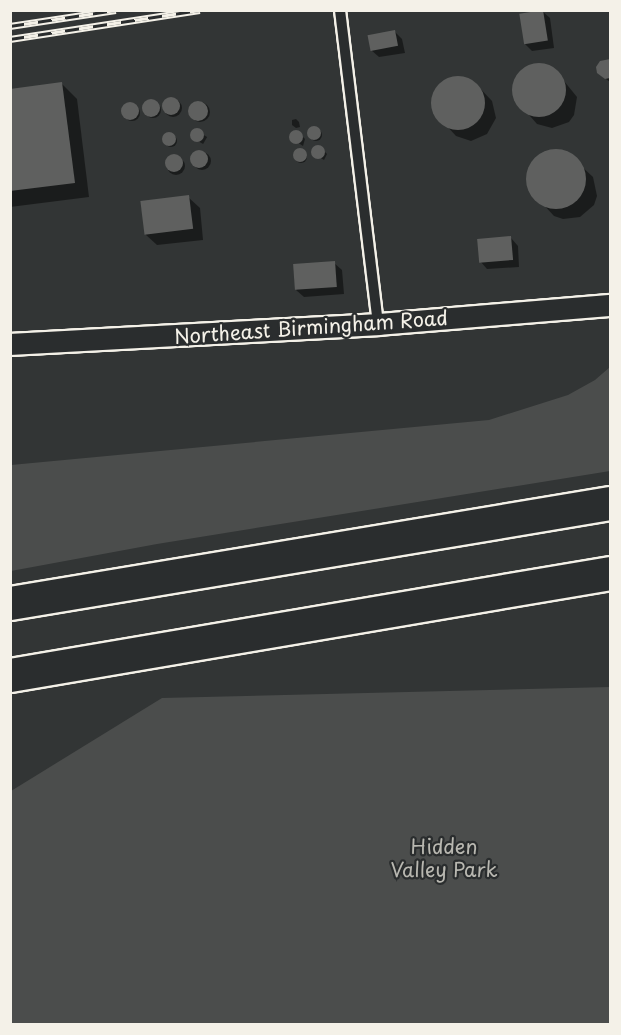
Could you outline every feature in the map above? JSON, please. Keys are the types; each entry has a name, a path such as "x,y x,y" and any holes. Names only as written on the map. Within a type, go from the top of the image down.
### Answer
{"highway":[{"path":"10,603 610,503"},
{"path":"10,675 610,573"}],"street":[{"name":"Northeast Birmingham Road","path":"10,344 378,324 610,305"}],"lane":[{"path":"340,10 378,324"}],"green space":[{"path":"610,367 610,471 157,544 11,571 11,465 489,420 568,395 595,380"},
{"name":"Hidden Valley Park","path":"610,687 610,1024 11,1024 11,791 162,698"}],"building":[{"path":"543,10 548,41 524,44 519,14"},
{"path":"395,30 398,46 371,51 368,35"},
{"path":"610,59 610,78 605,79 597,73 596,67 600,61"},
{"path":"534,63 544,63 554,67 562,75 566,90 562,105 554,113 544,117 534,117 524,113 516,105 512,95 512,85 516,75 524,67"},
{"path":"453,76 463,76 473,80 481,88 485,103 481,118 473,126 463,130 453,130 443,126 435,118 431,108 431,98 435,88 443,80"},
{"path":"62,82 75,183 10,191 10,89"},
{"path":"171,97 177,100 180,106 177,112 171,115 165,112 162,106 165,100"},
{"path":"151,99 157,102 160,108 157,114 151,117 145,114 142,108 145,102"},
{"path":"198,101 205,104 208,111 205,118 198,121 191,118 188,111 191,104"},
{"path":"130,102 136,105 139,111 136,117 130,120 124,117 121,111 124,105"},
{"path":"314,126 319,128 321,133 319,138 314,140 309,138 307,133 309,128"},
{"path":"197,128 202,130 204,135 202,140 197,142 192,140 190,135 192,130"},
{"path":"296,130 301,132 303,137 301,142 296,144 291,142 289,137 291,132"},
{"path":"169,132 174,134 176,139 174,144 169,146 164,144 162,139 164,134"},
{"path":"318,145 323,147 325,152 323,157 318,159 313,157 311,152 313,147"},
{"path":"300,148 305,150 307,155 305,160 300,162 295,160 293,155 295,150"},
{"path":"556,149 573,154 581,162 586,179 581,196 573,204 556,209 539,204 531,196 526,179 531,162 539,154"},
{"path":"199,150 205,153 208,159 205,165 199,168 193,165 190,159 193,153"},
{"path":"174,154 180,157 183,163 180,169 174,172 168,169 165,163 168,157"},
{"path":"189,195 193,229 145,235 140,201"},
{"path":"511,236 513,260 479,263 477,239"},
{"path":"335,261 337,287 295,290 293,264"}],"railway":[{"path":"10,26 116,10"},
{"path":"10,39 200,10"}]}
